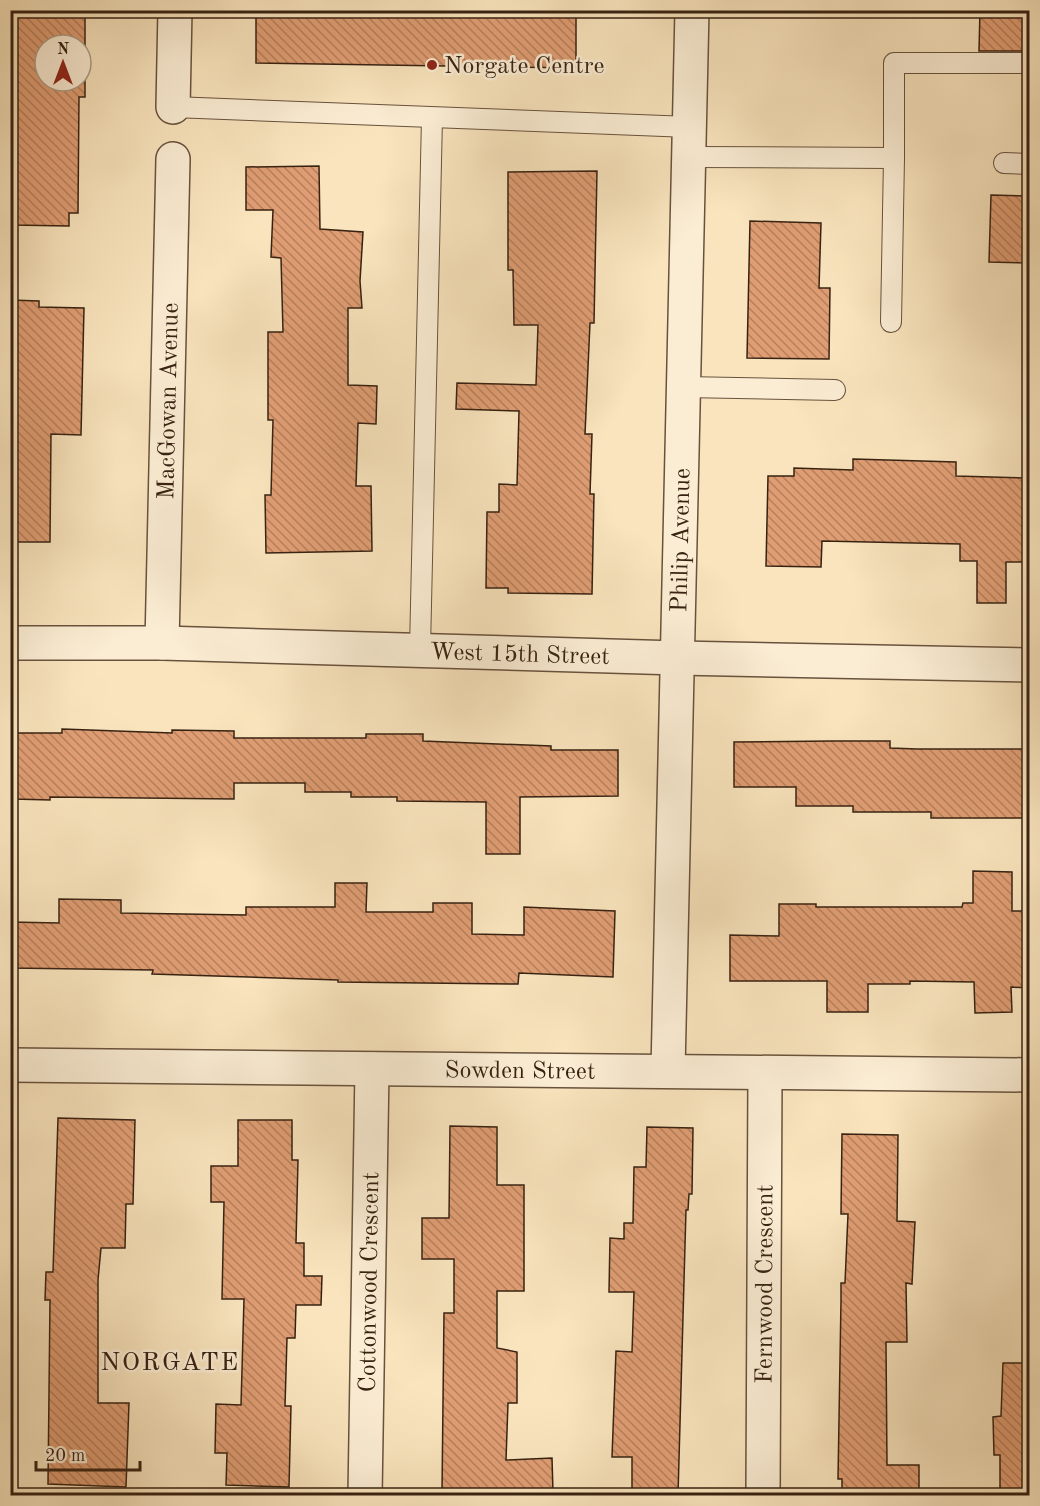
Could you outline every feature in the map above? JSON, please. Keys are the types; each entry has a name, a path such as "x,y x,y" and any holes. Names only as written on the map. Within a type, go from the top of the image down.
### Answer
{"street":[{"path":"174,107 175,10"},
{"name":"Philip Avenue","path":"668,1070 692,10"},
{"name":"MacGowan Avenue","path":"162,643 173,159"},
{"name":"West 15th Street","path":"10,643 162,643 678,658 1029,665"},
{"name":"Sowden Street","path":"10,1065 1029,1075"},
{"name":"Cottonwood Crescent","path":"365,1496 372,1068"},
{"name":"Fernwood Crescent","path":"763,1496 765,1072"}],"lane":[{"path":"891,322 894,63 1029,63"},
{"path":"174,107 432,118 894,158"},
{"path":"420,649 432,118"},
{"path":"1004,164 1029,164"},
{"path":"684,387 835,390"}],"building":[{"path":"10,10 85,10 85,33 33,33 33,93 85,93 85,97 79,97 78,213 69,213 69,226 12,225"},
{"path":"256,10 576,10 576,68 256,63"},
{"path":"980,10 1029,10 1029,51 979,51"},
{"path":"319,166 320,229 363,232 360,281 362,308 348,308 348,385 377,386 376,424 358,423 356,486 371,486 372,551 266,553 265,495 271,495 273,420 268,420 268,332 283,332 281,258 271,257 273,210 246,210 246,167"},
{"path":"597,171 594,323 590,323 585,434 592,434 590,494 594,494 592,594 508,593 508,588 486,588 487,512 499,512 499,484 517,485 519,411 456,409 457,383 536,385 538,325 514,325 513,270 508,270 508,172"},
{"path":"991,195 1029,196 1029,263 989,262"},
{"path":"750,221 821,223 819,288 830,288 829,359 747,358"},
{"path":"10,300 39,301 39,307 84,308 81,435 51,434 50,542 10,542"},
{"path":"853,459 956,462 956,476 1029,478 1029,562 1006,562 1006,603 977,603 977,561 960,561 960,544 822,541 821,567 766,566 768,476 794,476 794,468 853,470"},
{"path":"62,729 172,733 172,730 234,731 234,738 366,738 366,734 423,734 423,741 551,746 551,750 618,750 618,796 520,797 520,854 486,854 486,802 397,801 397,797 351,797 351,792 305,792 305,783 234,783 234,799 50,797 50,800 13,799 10,733 62,733"},
{"path":"890,741 890,748 1029,749 1029,818 931,818 931,812 853,812 853,806 796,806 796,787 734,787 734,742"},
{"path":"973,871 1012,872 1012,911 1029,911 1029,988 1011,987 1012,1012 975,1013 974,982 910,981 910,984 868,984 868,1012 827,1012 827,981 730,981 730,935 779,936 779,904 816,904 816,907 962,907 963,903 973,903"},
{"path":"335,883 367,883 366,912 433,912 433,903 472,903 472,934 524,935 524,907 615,911 613,977 519,973 518,984 338,982 338,980 152,974 153,970 10,968 10,922 59,923 59,899 121,900 121,913 246,915 246,907 335,907"},
{"path":"58,1118 135,1120 133,1204 126,1204 125,1248 101,1248 98,1280 98,1403 129,1403 126,1487 48,1484 50,1300 45,1300 46,1272 53,1272"},
{"path":"238,1120 292,1120 292,1160 298,1160 296,1243 304,1243 304,1276 322,1276 321,1305 296,1305 295,1338 287,1338 285,1406 291,1406 289,1487 226,1485 227,1453 215,1453 216,1404 241,1405 244,1299 222,1299 224,1202 211,1202 211,1166 238,1166"},
{"path":"450,1126 497,1127 497,1185 524,1185 524,1291 497,1291 497,1348 517,1352 517,1403 508,1403 506,1460 552,1458 553,1492 442,1492 444,1313 454,1313 454,1259 422,1259 422,1218 449,1218"},
{"path":"647,1127 693,1128 692,1194 689,1194 688,1210 686,1210 678,1495 632,1494 632,1457 612,1457 616,1351 632,1352 634,1292 609,1292 610,1238 624,1239 624,1223 633,1223 634,1167 646,1167"},
{"path":"842,1134 898,1135 897,1221 915,1222 912,1284 906,1283 907,1342 886,1342 887,1465 919,1465 919,1496 842,1496 842,1479 838,1479 841,1283 845,1283 848,1214 841,1214"},
{"path":"1003,1363 1029,1363 1029,1496 1000,1496 1000,1455 994,1455 993,1417 1001,1416"}],"place":[{"name":"Norgate Centre","path":"432,65"}],"district":[{"name":"NORGATE","path":"170,1361"}]}
